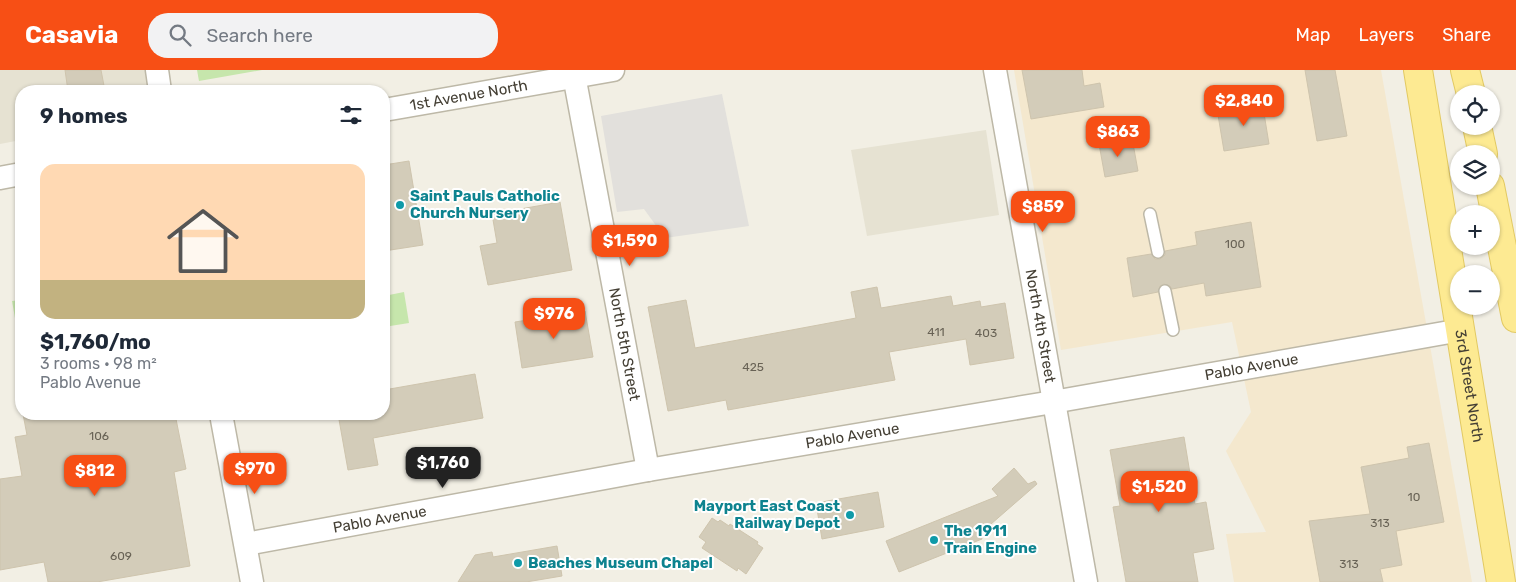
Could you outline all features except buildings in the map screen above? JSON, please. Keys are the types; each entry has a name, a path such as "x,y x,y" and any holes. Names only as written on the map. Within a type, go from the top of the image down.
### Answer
{"main road":[{"name":"3rd Street North","path":"1418,70 1501,582"},
{"path":"1466,70 1468,85"},
{"path":"1492,195 1516,318"}],"street":[{"path":"157,70 159,85"},
{"name":"1st Avenue North","path":"390,109 574,73 613,70"},
{"name":"North 4th Street","path":"995,70 1086,582"},
{"name":"North 5th Street","path":"574,73 648,470"},
{"path":"0,178 15,175"},
{"name":"Pablo Avenue","path":"246,544 648,470 1053,402 1461,330"},
{"path":"222,420 252,582"}],"lane":[{"path":"1150,214 1158,252"},
{"path":"1165,291 1173,330"}],"shaded area":[{"path":"0,70 147,70 149,85 15,85 15,141 0,144"},
{"path":"1014,70 1381,70 1472,582 1234,582 1226,534 1266,532 1226,451 1251,412 1232,322 1061,350"},
{"path":"722,94 749,226 665,238 644,209 617,212 601,116"},
{"path":"986,130 999,215 867,236 851,150"}],"green space":[{"path":"197,70 262,70 199,81"},
{"path":"404,292 409,323 390,326 390,295"},
{"path":"12,301 15,301 15,318"}],"place":[{"name":"Saint Pauls Catholic Church Nursery","path":"400,205"},
{"name":"Mayport East Coast Railway Depot","path":"850,515"},
{"name":"The 1911 Train Engine","path":"934,540"},
{"name":"Beaches Museum Chapel","path":"518,563"}]}
